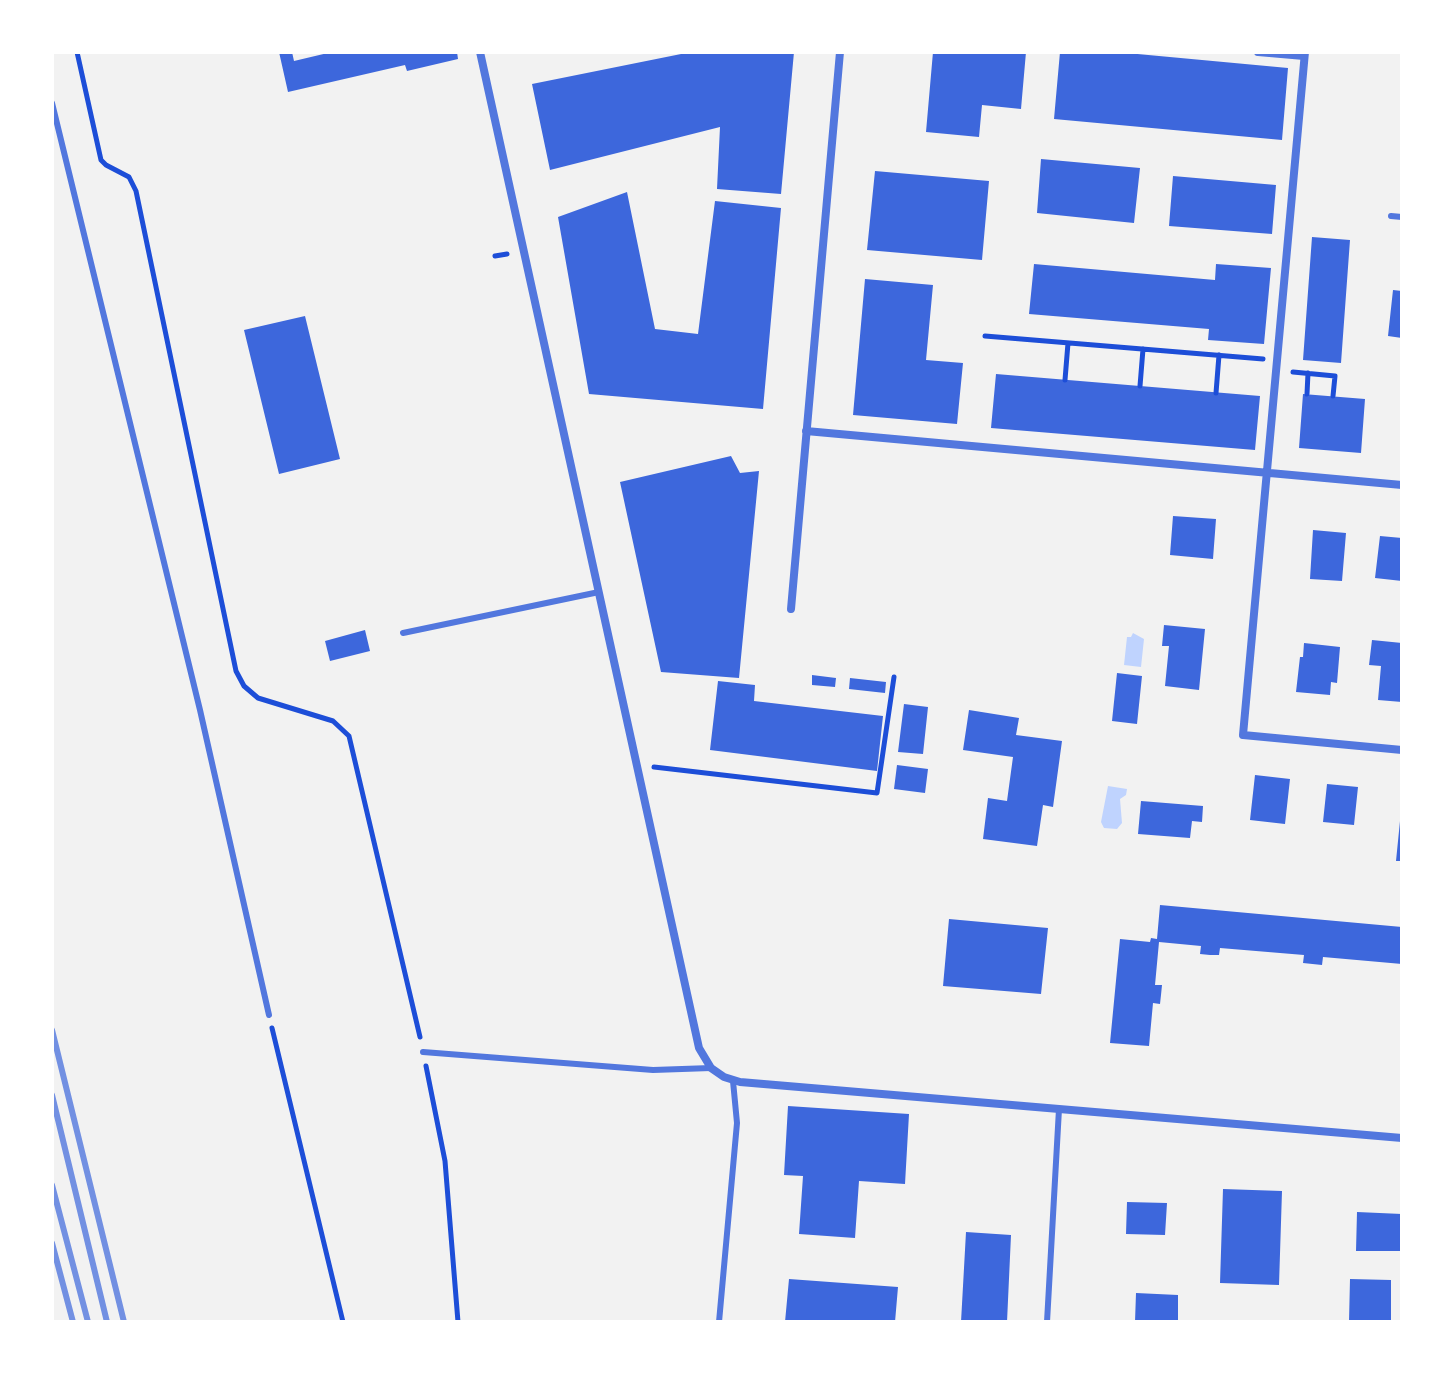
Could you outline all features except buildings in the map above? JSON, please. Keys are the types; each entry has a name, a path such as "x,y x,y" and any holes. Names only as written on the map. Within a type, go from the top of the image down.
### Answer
{"street":[{"path":"480,52 699,1048 711,1068 733,1081 1402,1138"},
{"path":"791,609 840,52"},
{"path":"1258,52 1305,54 1243,735 1402,750"},
{"path":"806,431 1402,485"}],"lane":[{"path":"52,103 200,710 269,1015"},
{"path":"1391,216 1402,217"},
{"path":"403,633 599,592"},
{"path":"423,1052 653,1070 711,1068"},
{"path":"719,1322 737,1123 733,1081"},
{"path":"1047,1322 1059,1109"}],"path":[{"path":"77,52 101,160 129,177 136,191 236,671 244,686 258,698 333,721 349,736 423,1052 445,1161 458,1322"},
{"path":"985,336 1278,360"},
{"path":"1065,380 1068,343"},
{"path":"1140,386 1143,349"},
{"path":"1216,393 1219,355"},
{"path":"1277,371 1335,376 1333,396"},
{"path":"1307,394 1308,373"},
{"path":"637,766 877,793 894,677"},
{"path":"269,1015 343,1322"}],"water":[{"path":"1133,633 1144,639 1141,667 1124,665 1127,637"},
{"path":"1108,786 1127,789 1126,795 1120,799 1122,823 1117,829 1104,828 1101,822"}],"railway":[{"path":"52,1030 124,1322"},
{"path":"52,1095 107,1322"},
{"path":"52,1185 88,1322"},
{"path":"52,1243 73,1322"}]}
